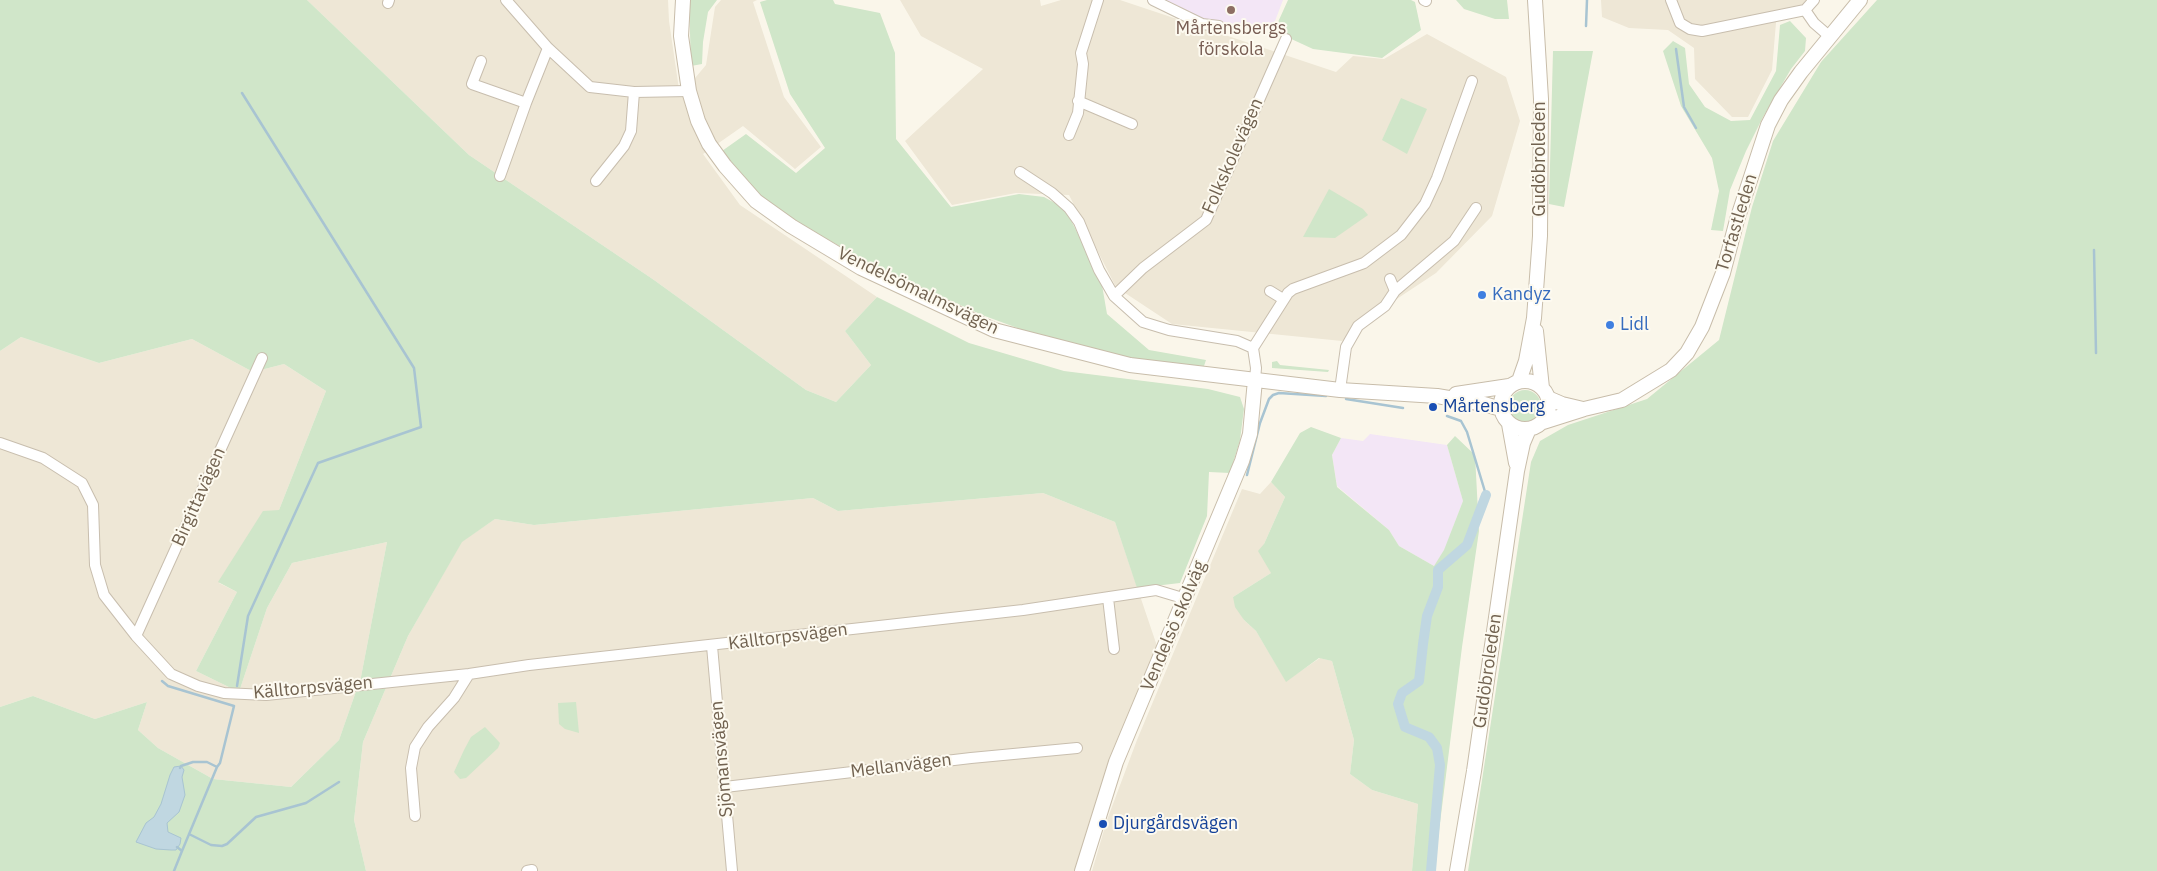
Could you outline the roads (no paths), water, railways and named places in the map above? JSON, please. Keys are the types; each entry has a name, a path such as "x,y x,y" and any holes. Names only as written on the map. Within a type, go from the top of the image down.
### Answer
{"street":[{"name":"Vendelsömalmsvägen","path":"682,0 681,36 689,92 698,121 709,144 725,166 756,201 791,226 861,268 994,330 1130,365 1340,390 1437,396 1484,404 1501,409"},
{"path":"1069,135 1078,113 1083,64 1081,53 1098,0"},
{"path":"1153,0 1202,24 1219,26"},
{"name":"Gudöbroleden","path":"1514,384 1526,361 1534,318 1542,175 1541,99 1535,0"},
{"path":"1671,0 1680,23 1690,29 1702,31 1804,10 1814,0"},
{"name":"Torfastleden","path":"1543,422 1584,409 1622,400 1671,370 1687,353 1702,327 1723,273 1737,220 1768,125 1786,93 1829,36 1860,0"},
{"path":"508,1 548,48 590,87 634,92 689,92"},
{"path":"1804,10 1814,23 1829,36"},
{"name":"Folkskolevägen","path":"1114,296 1143,268 1206,220 1286,39"},
{"path":"500,176 548,48"},
{"path":"481,61 472,84 526,103"},
{"path":"1255,380 1256,368 1253,348 1283,299 1293,289 1364,263 1401,235 1425,204 1437,178 1472,81"},
{"path":"596,180 624,146 631,131 634,92"},
{"path":"1078,101 1132,124"},
{"path":"1020,172 1052,193 1069,208 1079,222 1099,270 1114,296 1143,322 1170,330 1237,341 1253,348"},
{"path":"1340,390 1346,347 1358,326 1385,306 1395,291 1454,241 1476,208"},
{"path":"1390,280 1395,291"},
{"path":"1270,291 1283,299"},
{"name":"Gudöbroleden","path":"1534,318 1545,393"},
{"name":"Birgittavägen","path":"136,636 262,358"},
{"name":"Vendelsö skolväg","path":"1082,871 1116,762 1242,461 1250,434 1255,380"},
{"path":"1528,381 1545,393 1548,415 1543,422 1529,429 1522,430 1509,424 1504,417 1501,409 1503,394 1514,384 1528,381"},
{"name":"Vendelsömalmsvägen","path":"1437,396 1485,391 1514,384"},
{"name":"Torfastleden","path":"1545,393 1562,404 1584,409"},
{"name":"Gudöbroleden","path":"1509,424 1517,471"},
{"name":"Gudöbroleden","path":"1457,871 1474,771 1517,471 1523,443 1529,429"},
{"name":"Källtorpsvägen","path":"0,443 43,458 82,483 93,504 94,565 104,595 136,636 171,674 198,686 224,693 266,695 469,674 529,665 712,646 1108,598 1156,590 1186,598"},
{"path":"1108,598 1114,649"},
{"name":"Sjömansvägen","path":"712,646 732,871"},
{"path":"415,816 411,768 415,747 428,727 454,698 469,674"},
{"name":"Mellanvägen","path":"725,787 971,758 1077,748"},
{"path":"528,871 532,870"}],"water":[{"path":"181,766 184,770 182,777 185,795 179,812 167,823 168,832 181,838 180,844 176,850 171,850 156,849 136,842 146,823 154,817 161,804 174,767"}],"waterway":[{"path":"1586,26 1587,0"},
{"path":"1676,49 1684,107 1696,128"},
{"path":"237,686 248,616 318,463 421,427 414,368 242,93"},
{"path":"2094,250 2096,353"},
{"path":"1247,475 1260,423 1269,399 1279,393 1326,396"},
{"path":"1346,399 1403,408"},
{"path":"1447,416 1461,421 1467,432 1486,495"},
{"path":"1431,871 1440,765 1437,748 1429,737 1405,727 1398,704 1402,693 1419,681 1427,616 1438,587 1438,570 1467,545 1486,495"},
{"path":"162,681 168,686 234,706 220,763 217,767 207,762 193,762 180,768"},
{"path":"182,851 217,767"},
{"path":"189,834 211,845 222,846 227,844 256,817 306,803 339,782"},
{"path":"174,871 182,851 177,847"}],"place":[{"name":"Mårtensbergs förskola","path":"1231,10"},
{"name":"Kandyz","path":"1482,295"},
{"name":"Lidl","path":"1610,325"},
{"name":"Mårtensberg","path":"1433,407"},
{"name":"Djurgårdsvägen","path":"1103,824"}]}
